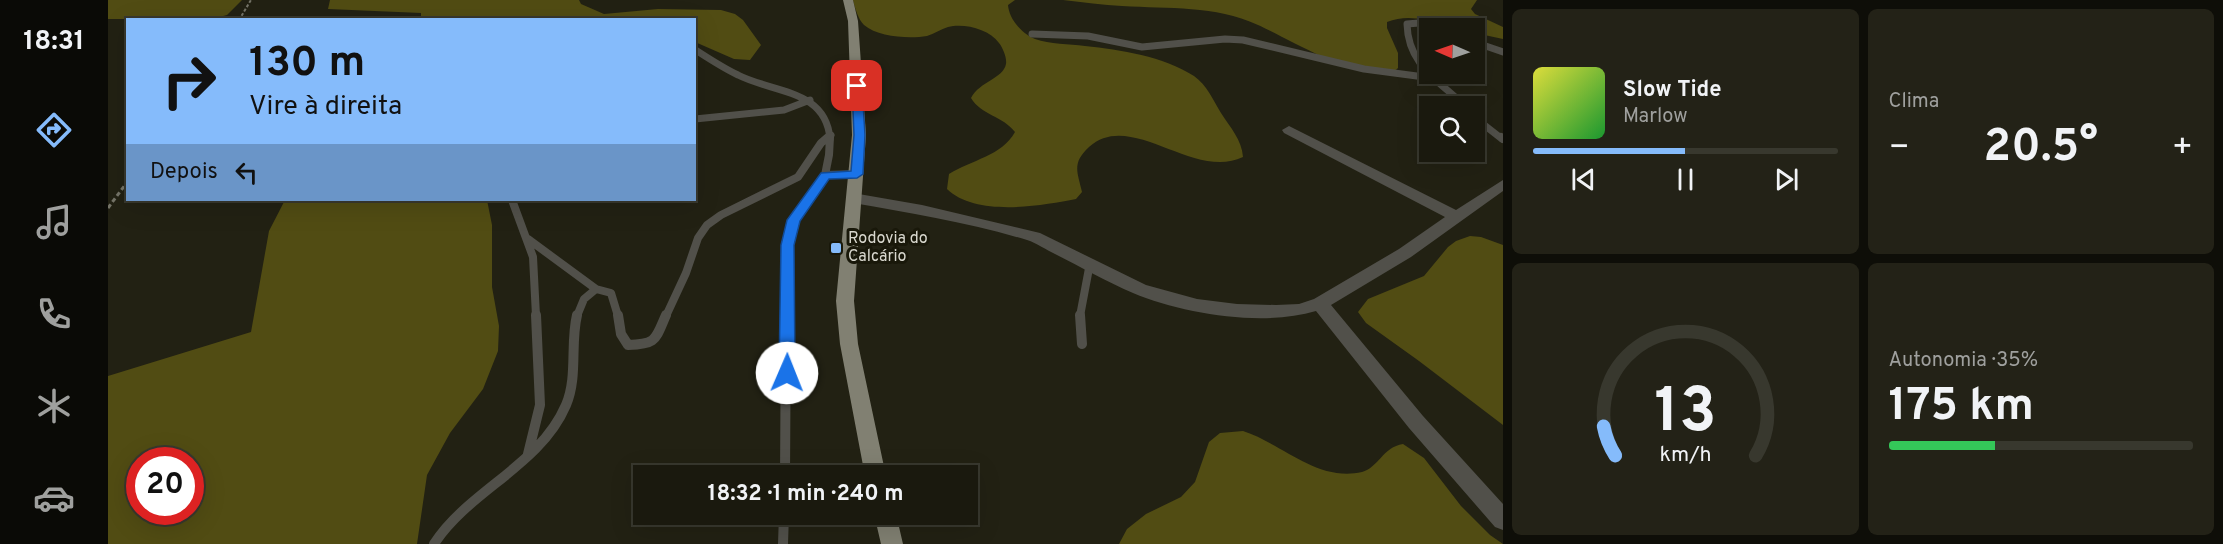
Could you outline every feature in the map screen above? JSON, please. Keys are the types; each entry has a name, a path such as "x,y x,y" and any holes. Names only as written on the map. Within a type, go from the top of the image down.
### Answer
{"main road":[{"path":"848,0 853,21 859,135 847,267 846,312 851,355 874,465"},
{"path":"888,525 892,544"}],"street":[{"path":"1289,130 1457,217"},
{"path":"853,198 922,210 1034,237 1140,289 1197,305 1237,310 1276,311 1299,310 1320,304 1405,253 1503,184"},
{"path":"1320,304 1416,422 1503,520"}],"lane":[{"path":"1419,23 1407,24 1409,42 1419,63"},
{"path":"1032,34 1099,38 1142,47 1225,39 1243,40 1364,69 1419,76"},
{"path":"1485,46 1503,52"},
{"path":"696,50 739,76 810,100 820,108 831,135 831,155 825,175 794,220 787,245 785,465"},
{"path":"1441,84 1455,96"},
{"path":"696,119 784,110 810,100"},
{"path":"1485,126 1503,140"},
{"path":"528,239 596,289 612,293 616,301 622,339 628,345 648,344 656,337 686,273 698,238 707,225 721,215 798,177 821,143 831,135"},
{"path":"825,175 857,174"},
{"path":"512,201 533,257 540,405 537,426 527,456"},
{"path":"1083,344 1080,311 1090,263"},
{"path":"434,544 451,519 527,456 554,430 567,403 573,376 573,337 581,302 596,289"},
{"path":"783,544 784,525"}],"path":[{"path":"240,18 251,0"},
{"path":"108,207 126,184"}],"shaded area":[{"path":"108,0 242,0 227,15 216,18 108,19"},
{"path":"330,0 579,0 581,4 604,14 658,9 721,10 735,14 743,20 761,45 750,60 734,59 696,42 696,18 421,18 421,13 328,9"},
{"path":"853,0 1015,0 1008,5 1011,16 1021,30 1030,37 1053,43 1141,55 1169,63 1194,76 1206,88 1235,134 1243,157 1224,162 1204,160 1143,140 1124,136 1106,138 1089,147 1080,158 1077,168 1082,192 1076,199 1009,207 974,203 959,198 947,189 949,174 1002,147 1015,132 1004,122 980,108 971,98 975,92 1004,69 1006,59 1002,48 989,34 969,27 948,27 920,37 894,36 877,32 862,23"},
{"path":"1063,0 1477,0 1471,9 1484,18 1408,18 1387,22 1387,28 1398,53 1398,68 1386,73 1370,73 1329,60 1258,25 1225,14 1192,9 1115,6"},
{"path":"1485,19 1503,27 1503,39 1485,35"},
{"path":"284,201 487,201 492,225 492,287 499,326 498,351 483,389 450,433 427,475 417,544 108,544 108,376 251,332 269,231"},
{"path":"1470,236 1481,237 1503,245 1503,425 1366,323 1358,312 1368,299 1424,276 1448,247"},
{"path":"1243,431 1315,467 1346,474 1368,470 1390,449 1403,444 1424,458 1461,506 1490,535 1503,544 1119,544 1127,529 1146,514 1181,497 1195,482 1209,442 1220,433"}],"place":[{"name":"Rodovia do Calcário","path":"836,248"}],"route":[{"path":"787,373 787,245 794,220 825,175 857,174 859,135 857,86"}]}
